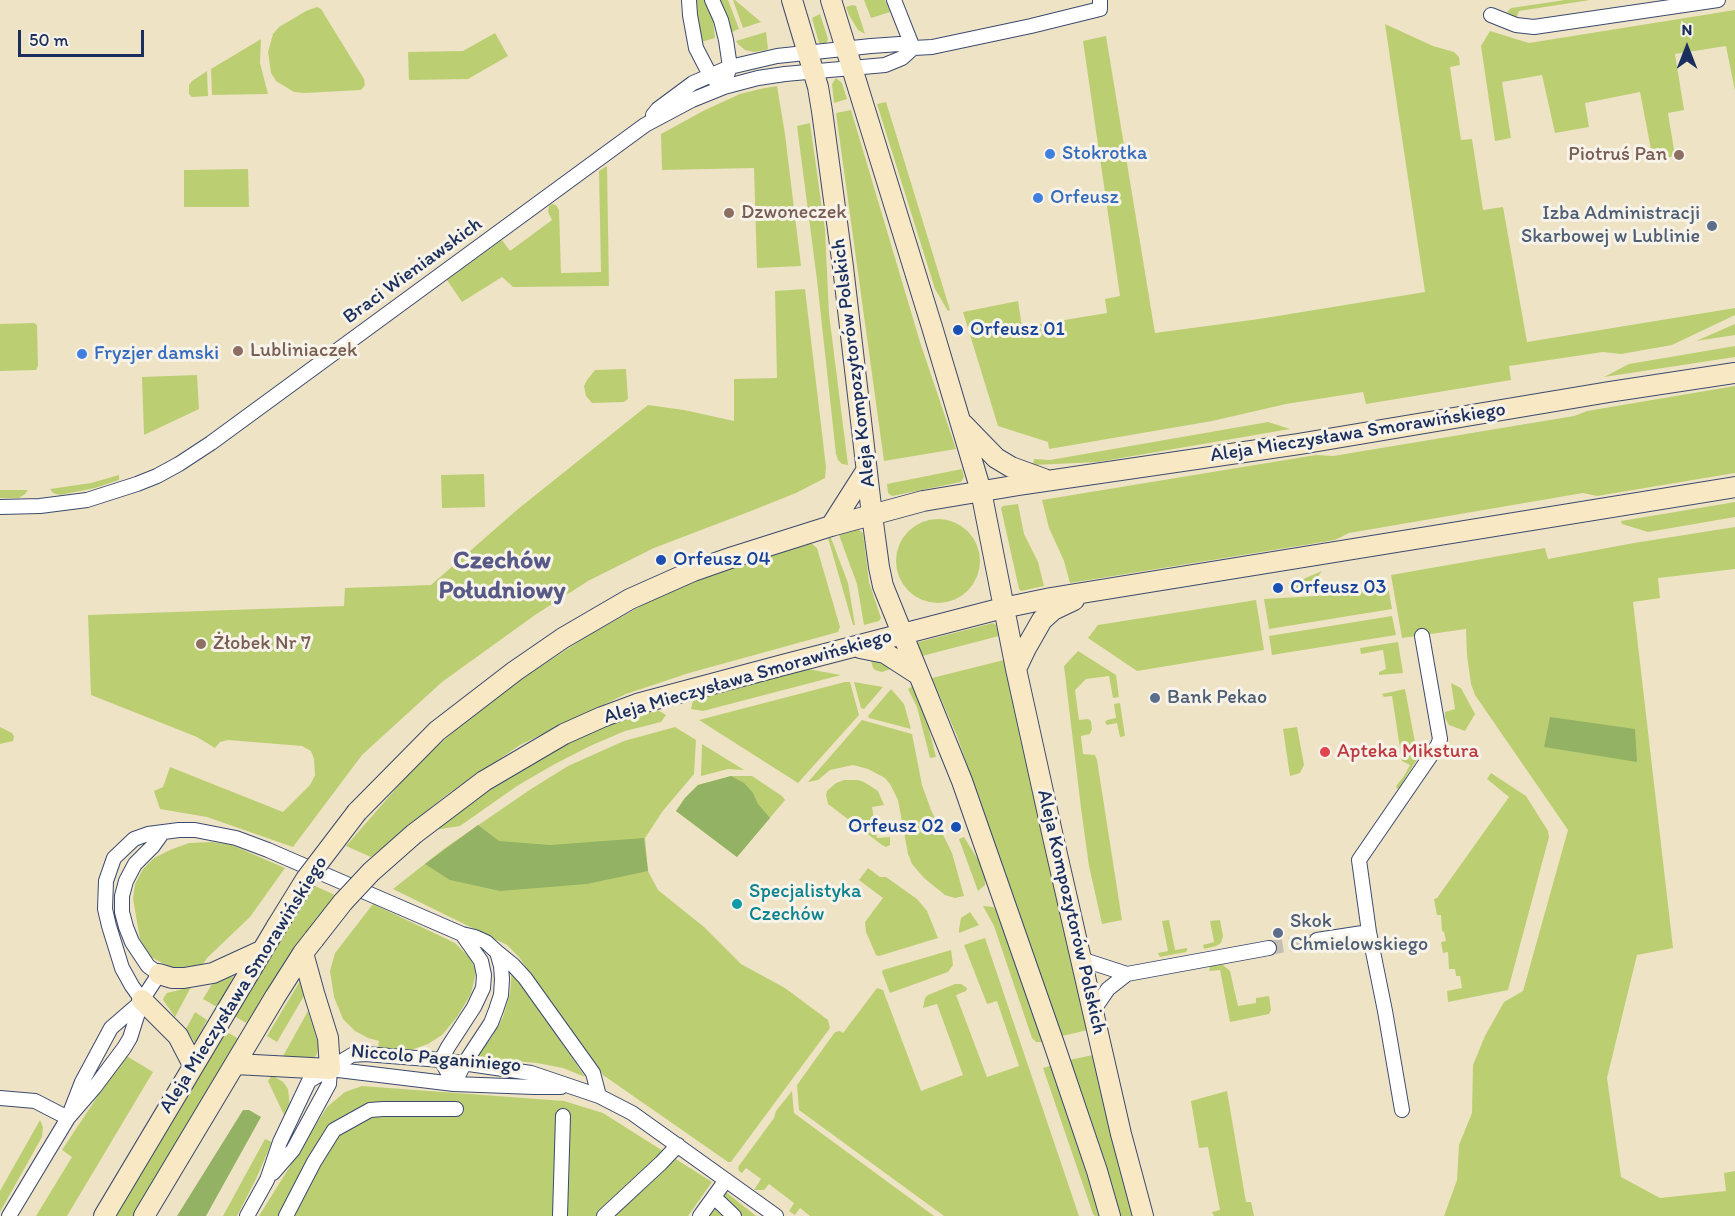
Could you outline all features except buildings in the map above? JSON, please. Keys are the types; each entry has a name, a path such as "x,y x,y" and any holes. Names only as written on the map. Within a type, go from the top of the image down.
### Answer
{"main road":[{"name":"Aleja Kompozytorów Polskich","path":"792,0 811,62 822,111 879,567 902,634"},
{"path":"831,0 981,491"},
{"name":"Aleja Mieczysława Smorawińskiego","path":"104,1216 306,879 357,812 407,760 450,721 515,671 563,638 630,599 693,571 732,557 831,526 923,501 1049,480 1299,444 1735,373"},
{"path":"961,423 996,458 1016,469 1049,480"},
{"path":"831,526 867,471"},
{"path":"1003,608 1051,598 1735,487"},
{"name":"Aleja Kompozytorów Polskich","path":"981,491 1016,669 1121,1134 1143,1216"},
{"path":"1016,669 1034,634 1047,615 1064,604 1096,592"},
{"name":"Aleja Mieczysława Smorawińskiego","path":"144,1216 309,946 343,902 371,872 455,801 510,764 564,734 637,704 1003,608"},
{"path":"902,634 962,781 1054,1044 1110,1216"},
{"path":"851,647 885,653 919,675"},
{"path":"235,1064 330,1069 328,1038 314,993 309,946"},
{"path":"159,974 172,978 184,978 213,973 261,951"},
{"path":"142,1000 178,1036 193,1065"}],"street":[{"path":"689,0 696,48 710,75 724,87 730,67 723,30 712,0"},
{"path":"894,0 913,48"},
{"path":"811,62 846,48 900,44 913,48 932,47 1100,9 1100,0"},
{"path":"1491,15 1516,25 1534,27 1718,0"},
{"path":"811,62 852,68 885,65 902,58 913,48"},
{"name":"Braci Wieniawskich","path":"645,125 658,109 681,91 730,67 777,56 811,62"},
{"name":"Braci Wieniawskich","path":"0,507 40,506 87,500 137,484 179,464 211,443 645,125 692,100 724,87 780,74 811,62"},
{"path":"1402,1110 1369,932 1359,860 1440,739 1422,636"},
{"path":"142,1000 122,968 105,909 106,881 114,858 134,839 148,834 195,830 236,838 462,934 486,942 525,978 592,1073 598,1096"},
{"path":"9,1216 68,1118 82,1082 111,1028 142,1000 159,974 148,966 132,942 122,912 122,896 126,881 135,864 163,832"},
{"path":"1317,940 1369,932"},
{"path":"454,1084 441,1060 474,1007 483,988 484,975 481,961 462,934"},
{"path":"1093,1011 1108,989 1127,974 1269,948"},
{"path":"454,1084 464,1064 491,1023 501,995 501,966 496,952"},
{"path":"1081,959 1127,974"},
{"path":"68,1118 124,1048 130,1038 142,1000"},
{"name":"Niccolo Paganiniego","path":"330,1069 352,1055 365,1054 441,1060 531,1073 573,1086 632,1113 776,1216"},
{"path":"247,1216 267,1180 280,1142 309,1081 330,1069"},
{"name":"Niccolo Paganiniego","path":"330,1069 454,1084 573,1086"},
{"path":"0,1098 35,1101 68,1118"},
{"path":"286,1216 314,1162 334,1130 370,1110 456,1109"},
{"path":"560,1216 563,1116"},
{"path":"604,1216 678,1145"},
{"path":"700,1216 726,1180"},
{"path":"714,1197 734,1216"}],"green space":[{"path":"695,0 706,0 713,20 715,38 698,43"},
{"path":"720,0 728,0 739,29 732,32"},
{"path":"733,0 735,0 761,22 743,28"},
{"path":"864,0 885,0 890,12 871,18"},
{"path":"1565,0 1590,0 1519,11 1516,19 1507,12 1511,8"},
{"path":"856,6 865,34 858,30 849,15 846,7"},
{"path":"317,7 321,9 364,79 365,85 361,90 294,92 276,81 271,73 268,52 273,34 279,27"},
{"path":"1735,10 1735,91 1726,46 1675,54 1684,110 1668,113 1675,156 1653,160 1640,92 1585,103 1589,127 1555,133 1542,75 1502,82 1511,138 1495,141 1481,46 1490,31 1529,43"},
{"path":"820,14 828,39 826,44 819,43 812,18"},
{"path":"1385,24 1433,46 1454,52 1459,57 1460,65 1450,67 1461,140 1472,139 1483,210 1503,207 1527,342 1735,308 1735,315 1672,345 1621,354 1603,352 1509,366 1511,380 1366,404 1363,392 1286,404 1212,421 1049,449 1048,442 998,426 963,312 1018,301 1022,327 1107,313 1105,299 1120,296 1083,41 1106,36 1155,333 1425,292"},
{"path":"766,32 768,49 766,50 754,52 745,50 736,41"},
{"path":"495,33 508,56 468,79 409,80 408,52 463,51"},
{"path":"261,39 260,63 268,94 212,95 211,69"},
{"path":"207,71 208,96 192,97 189,94 189,85"},
{"path":"836,78 842,83 847,99 834,103 832,84"},
{"path":"777,86 801,266 757,268 754,168 662,170 661,134 740,94"},
{"path":"886,102 950,310 948,311 935,289 877,104"},
{"path":"851,110 920,342 956,449 884,461 836,113"},
{"path":"810,123 825,230 829,314 848,465 842,464 836,454 797,126"},
{"path":"607,166 609,286 513,287 502,277 462,302 447,280 502,240 510,251 552,220 548,212 552,204 556,205 559,210 561,273 601,272 599,171"},
{"path":"248,169 249,207 184,207 184,170"},
{"path":"805,289 826,467 825,478 796,493 654,548 588,581 535,615 442,682 362,755 293,847 207,817 160,809 154,791 163,787 170,767 283,812 310,785 315,775 314,759 311,751 302,746 228,740 220,742 215,748 197,737 91,695 88,615 344,606 345,588 431,585 518,509 648,405 734,421 734,379 777,378 775,291"},
{"path":"34,323 37,325 38,366 36,370 0,371 0,324"},
{"path":"1735,324 1735,335 1696,341"},
{"path":"1735,346 1735,357 1604,377 1629,364"},
{"path":"626,369 628,399 624,402 592,403 586,396 584,386 595,370"},
{"path":"197,375 199,409 144,435 142,377"},
{"path":"1735,386 1735,473 1597,496 1583,493 1349,533 1335,540 1323,542 1070,583 1064,561 1049,528 1042,500 1316,455 1333,456 1574,416 1587,411"},
{"path":"1268,422 1290,429 1098,462 1033,465 1034,459 1050,460"},
{"path":"962,469 964,477 961,482 892,496 888,493 887,484"},
{"path":"484,474 485,507 442,508 441,475"},
{"path":"119,475 119,480 95,488 60,495 53,493 50,489 91,483"},
{"path":"0,490 28,490 19,498 0,498"},
{"path":"1735,502 1735,517 1648,532 1622,524 1621,521"},
{"path":"1018,504 1024,534 1038,562 1044,586 1021,591 1001,508"},
{"path":"930,519 946,519 962,526 973,537 980,553 977,577 968,591 946,603 930,603 914,596 903,585 896,569 896,553 903,537 914,526"},
{"path":"1735,527 1735,569 1658,578 1660,598 1633,602 1673,948 1637,955 1607,1078 1621,1177 1660,1198 1726,1191 1724,1173 1735,1171 1735,1216 1444,1216 1457,1180 1459,1145 1472,1113 1473,1065 1485,1036 1504,1002 1523,991 1568,830 1475,695 1467,655 1466,629 1402,638 1391,575 1545,548 1548,559"},
{"path":"858,529 863,533 869,582 881,618 879,621 864,625 857,584 839,535"},
{"path":"828,538 831,538 848,583 855,625 853,625"},
{"path":"811,543 817,548 840,627 838,632 689,673 626,694 520,745 445,796 371,857 346,846 413,769 506,689 586,637 650,601 694,580"},
{"path":"1322,571 1311,586 1288,589 1288,583 1294,583"},
{"path":"1388,586 1392,609 1269,629 1264,599 1334,595"},
{"path":"1256,600 1264,650 1137,671 1088,638 1098,625"},
{"path":"1392,616 1396,635 1272,655 1269,636"},
{"path":"993,623 996,625 999,636 922,656 917,644 919,642"},
{"path":"1398,642 1403,673 1379,675 1379,672 1386,669 1383,650 1361,654 1360,648"},
{"path":"1078,651 1116,675 1119,697 1113,698 1109,676 1086,679 1075,690 1079,720 1091,721 1090,734 1081,736 1083,754 1095,755 1097,760 1122,920 1102,924 1089,866 1064,666"},
{"path":"870,657 896,667 882,672 875,670"},
{"path":"1004,660 1088,1030 1062,1036 957,736 932,678"},
{"path":"808,669 841,675 703,711 691,709 693,700 697,698"},
{"path":"850,682 859,715 798,783 699,720"},
{"path":"854,682 883,687 864,709 861,708"},
{"path":"1451,683 1461,688 1475,714 1465,731 1449,725 1445,718 1445,712 1455,709"},
{"path":"914,685 923,706 936,757 930,758 917,707 908,689"},
{"path":"891,689 904,704 911,729 868,716"},
{"path":"1405,689 1418,758 1397,789 1396,786 1410,765 1402,761 1392,696 1384,697 1382,694"},
{"path":"1120,703 1125,736 1120,737 1117,723 1107,725 1105,722 1116,718 1114,704"},
{"path":"656,709 666,715 661,722 625,731 590,746 517,786 460,826 434,830 463,807 528,764 583,734 616,720"},
{"path":"1550,717 1635,729 1637,762 1544,747"},
{"path":"862,720 912,734 922,785 931,810 952,853 964,896 955,898 945,895 924,878 912,864 898,800 885,778 868,769 853,765 830,770 818,780 808,782"},
{"path":"0,727 12,733 13,741 0,744"},
{"path":"675,727 696,740 694,774 662,812 645,838 648,871 658,890 704,927 741,964 785,988 828,1020 830,1028 731,1162 603,1075 518,956 507,945 393,889 445,848 568,766 624,741"},
{"path":"1297,727 1304,765 1300,773 1290,776 1283,729"},
{"path":"702,744 744,770 728,769 701,776"},
{"path":"1491,773 1526,796 1548,831 1549,837 1508,990 1448,1002 1447,991 1462,988 1460,976 1456,976 1455,969 1449,969 1448,952 1443,953 1441,942 1446,941 1442,931 1441,915 1437,915 1434,899 1437,898 1509,797 1487,779"},
{"path":"731,776 752,776 785,800 737,857 676,811 698,785"},
{"path":"731,776 744,783 770,818 737,857 676,811 698,785"},
{"path":"844,780 858,780 878,791 884,805 872,807 877,838 890,837 890,845 886,847 882,845 828,804 827,791 836,783"},
{"path":"478,825 499,841 550,845 644,838 648,871 587,884 500,891 450,880 425,864"},
{"path":"964,837 985,875 985,885 978,891 959,839"},
{"path":"212,842 232,845 285,868 250,917 207,958 200,969 170,967 151,957 140,939 133,899 135,884 143,869 154,858 189,843"},
{"path":"868,868 880,877 886,877 917,899 927,911 938,938 876,955 866,932 865,922 883,898 859,880"},
{"path":"313,885 335,895 282,968 248,1024 234,1016"},
{"path":"373,904 455,943 471,959 476,972 471,994 457,1017 442,1035 428,1044 411,1050 378,1048 379,1041 355,1031 343,1019 334,997 330,971 335,953"},
{"path":"983,906 993,907 998,912 1043,1042 1036,1042 1032,1038 994,926"},
{"path":"970,912 979,925 959,933 961,918"},
{"path":"1169,920 1175,950 1187,948 1187,950 1160,957 1158,953 1168,951 1162,921"},
{"path":"1220,920 1223,936 1221,943 1204,949 1203,945 1214,942 1210,921"},
{"path":"985,938 1079,1216 944,1216 799,1110 797,1085 835,1032 843,1033 877,988 883,990 921,1091 963,1075 937,1004 923,1008 928,995 955,984 961,984 967,988 966,991 956,995 987,1077 1019,1066 997,1001 987,1004 964,945"},
{"path":"951,950 953,965 948,972 890,993 883,970"},
{"path":"1219,964 1230,971 1238,1006 1256,1003 1256,998 1269,996 1271,1010 1269,1014 1230,1022 1220,970 1209,971 1210,966"},
{"path":"512,969 585,1077 563,1068 479,1056 503,1017 510,993"},
{"path":"234,976 217,1007 203,999 214,981"},
{"path":"300,981 304,996 277,1042 267,1036"},
{"path":"191,987 175,1017 163,1000 164,997 167,993"},
{"path":"308,1011 319,1047 316,1056 310,1060 282,1058"},
{"path":"195,1012 207,1020 195,1043 186,1029"},
{"path":"225,1031 239,1039 133,1216 115,1216"},
{"path":"125,1055 153,1072 67,1216 36,1216 72,1157 62,1150"},
{"path":"1093,1055 1104,1106 1134,1216 1121,1216 1069,1060"},
{"path":"1052,1065 1090,1178 1100,1216 1093,1214 1043,1068"},
{"path":"272,1075 283,1082 288,1089 290,1107 285,1117 268,1081"},
{"path":"362,1086 564,1101 603,1113 712,1182 688,1216 259,1216 327,1107 345,1092"},
{"path":"792,1091 794,1113 934,1216 810,1216 800,1208 795,1215 789,1211 794,1203 769,1184 764,1190 754,1190 761,1179 746,1168 742,1173 738,1167"},
{"path":"1227,1091 1246,1202 1251,1202 1254,1216 1214,1216 1212,1212 1220,1210 1208,1147 1199,1148 1191,1101"},
{"path":"243,1110 249,1110 261,1117 206,1216 177,1216"},
{"path":"40,1120 43,1127 42,1137 0,1212 0,1191"},
{"path":"265,1139 272,1142 237,1216 223,1216"},
{"path":"726,1192 756,1216 709,1216"}],"tunnel":[{"path":"1269,948 1317,940"}],"place":[{"name":"Stokrotka","path":"1050,154"},
{"name":"Piotruś Pan","path":"1679,155"},
{"name":"Orfeusz","path":"1038,198"},
{"name":"Dzwoneczek","path":"729,213"},
{"name":"Izba Administracji Skarbowej w Lublinie","path":"1712,226"},
{"name":"Orfeusz 01","path":"958,330"},
{"name":"Lubliniaczek","path":"238,351"},
{"name":"Fryzjer damski","path":"82,354"},
{"name":"Orfeusz 04","path":"661,560"},
{"name":"Orfeusz 03","path":"1278,588"},
{"name":"Żłobek Nr 7","path":"201,644"},
{"name":"Bank Pekao","path":"1155,698"},
{"name":"Apteka Mikstura","path":"1325,752"},
{"name":"Orfeusz 02","path":"956,827"},
{"name":"Specjalistyka Czechów","path":"737,904"},
{"name":"Skok Chmielowskiego","path":"1278,933"}],"district":[{"name":"Czechów Południowy","path":"502,576"}]}
